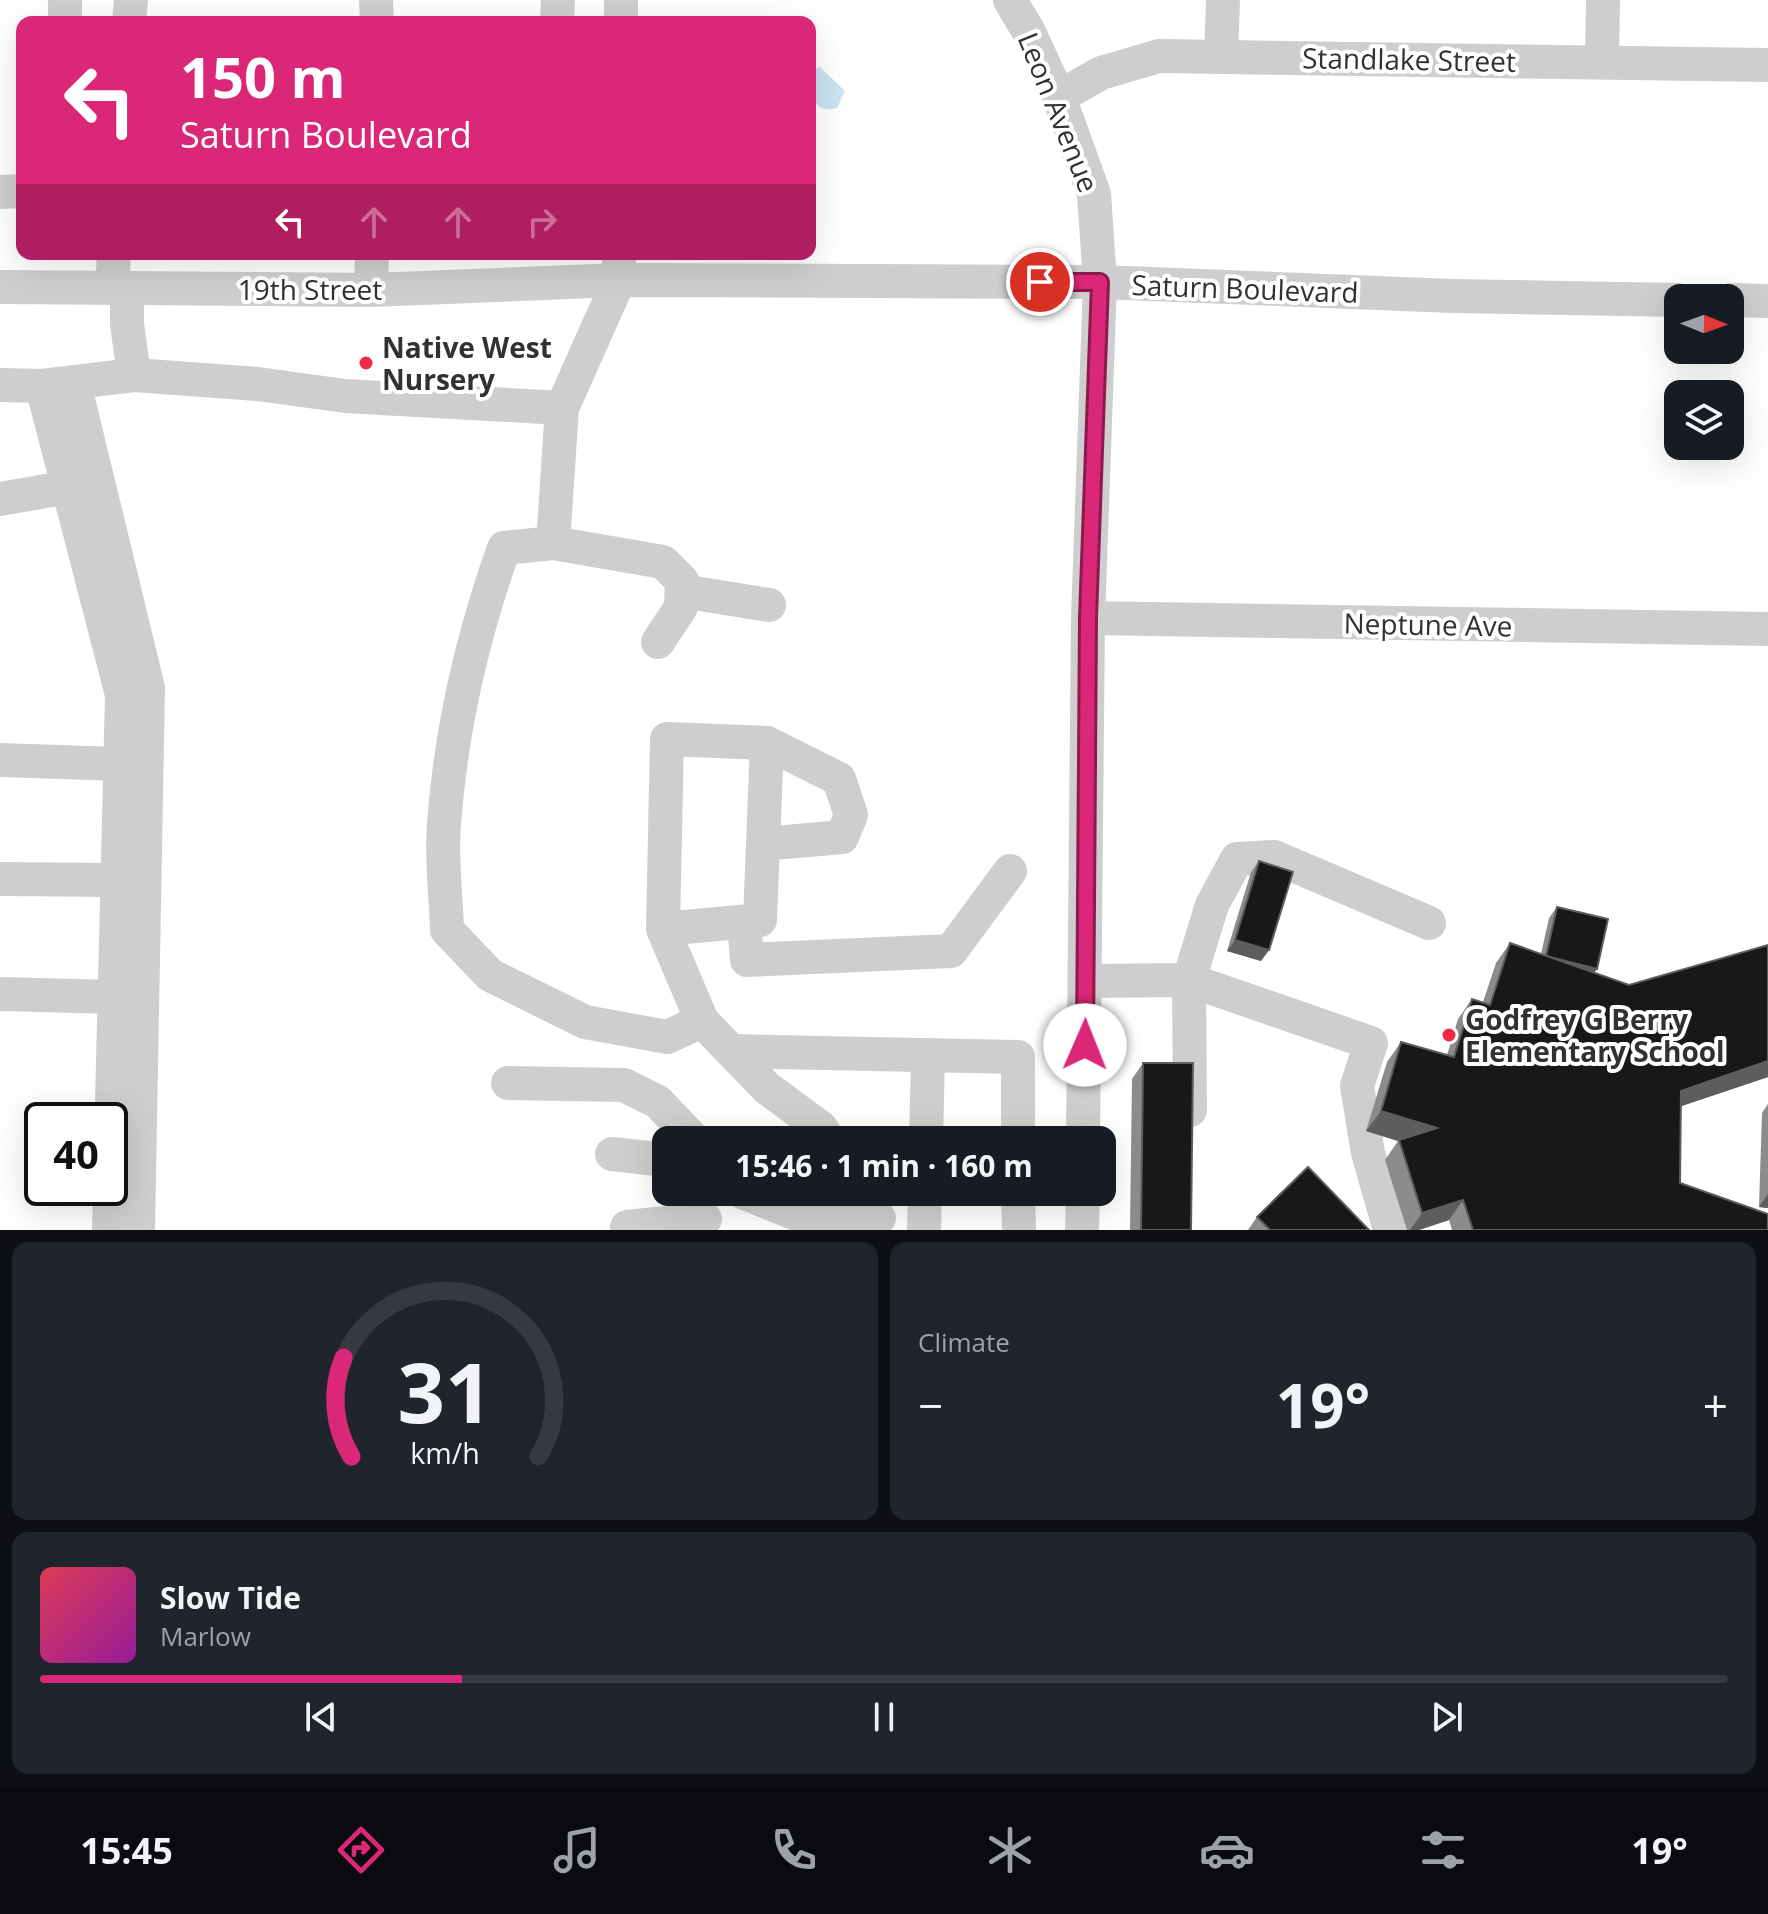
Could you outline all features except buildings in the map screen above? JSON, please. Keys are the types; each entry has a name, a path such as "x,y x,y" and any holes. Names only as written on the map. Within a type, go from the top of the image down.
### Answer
{"street":[{"name":"Leon Avenue","path":"1010,0 1029,32 1059,97 1094,194 1100,282 1088,618 1083,1126"},
{"path":"1221,57 1223,0"},
{"path":"1602,60 1603,0"},
{"name":"Standlake Street","path":"1059,97 1101,73 1159,56 1602,60 1768,65"},
{"path":"115,260 134,375"},
{"path":"371,290 372,260"},
{"path":"553,543 562,408 619,267"},
{"name":"Saturn Boulevard","path":"619,267 1439,296 1664,300"},
{"name":"19th Street","path":"0,287 371,290 619,267"},
{"path":"1744,300 1768,301"},
{"path":"0,385 58,384 134,375 258,384 345,396 562,408"},
{"path":"58,384 69,487 122,695 112,1102"},
{"path":"58,384 148,688 138,1230"},
{"path":"0,499 69,487"},
{"path":"658,642 681,607 682,591 682,581 663,562 553,543 504,548 479,619 458,705 444,827 447,930 490,975 585,1022 667,1037 702,1021"},
{"path":"682,591 769,605"},
{"name":"Neptune Ave","path":"1088,618 1768,629"},
{"path":"763,844 842,837 851,815 839,779 767,743 667,739 663,929 702,1021 767,1088 818,1126"},
{"path":"663,929 760,920 767,743"},
{"path":"0,760 120,764"},
{"path":"1190,1139 1189,980 1212,905 1237,859 1274,857 1429,923"},
{"path":"744,922 747,960 951,951 1010,871"},
{"path":"0,879 118,880"},
{"path":"1086,981 1189,980 1371,1043 1357,1086 1368,1153 1390,1230"},
{"path":"0,994 115,997"},
{"path":"731,1051 1018,1057 1018,1126"},
{"path":"926,1126 928,1055"},
{"path":"508,1083 624,1085 658,1102 681,1126"},
{"path":"612,1154 652,1158"},
{"path":"109,1230 110,1206"},
{"path":"627,1227 702,1225 725,1206"},
{"path":"777,1206 814,1221 877,1213"},
{"path":"924,1230 925,1206"},
{"path":"1018,1206 1019,1230"},
{"path":"1082,1230 1083,1206"}],"water":[{"path":"820,67 845,91 837,108 822,108 816,102 816,68"}],"place":[{"name":"Native West Nursery","path":"366,363"},
{"name":"Godfrey G Berry Elementary School","path":"1449,1035"}],"route":[{"path":"1040,282 1100,282 1088,618 1085,1045"}]}
